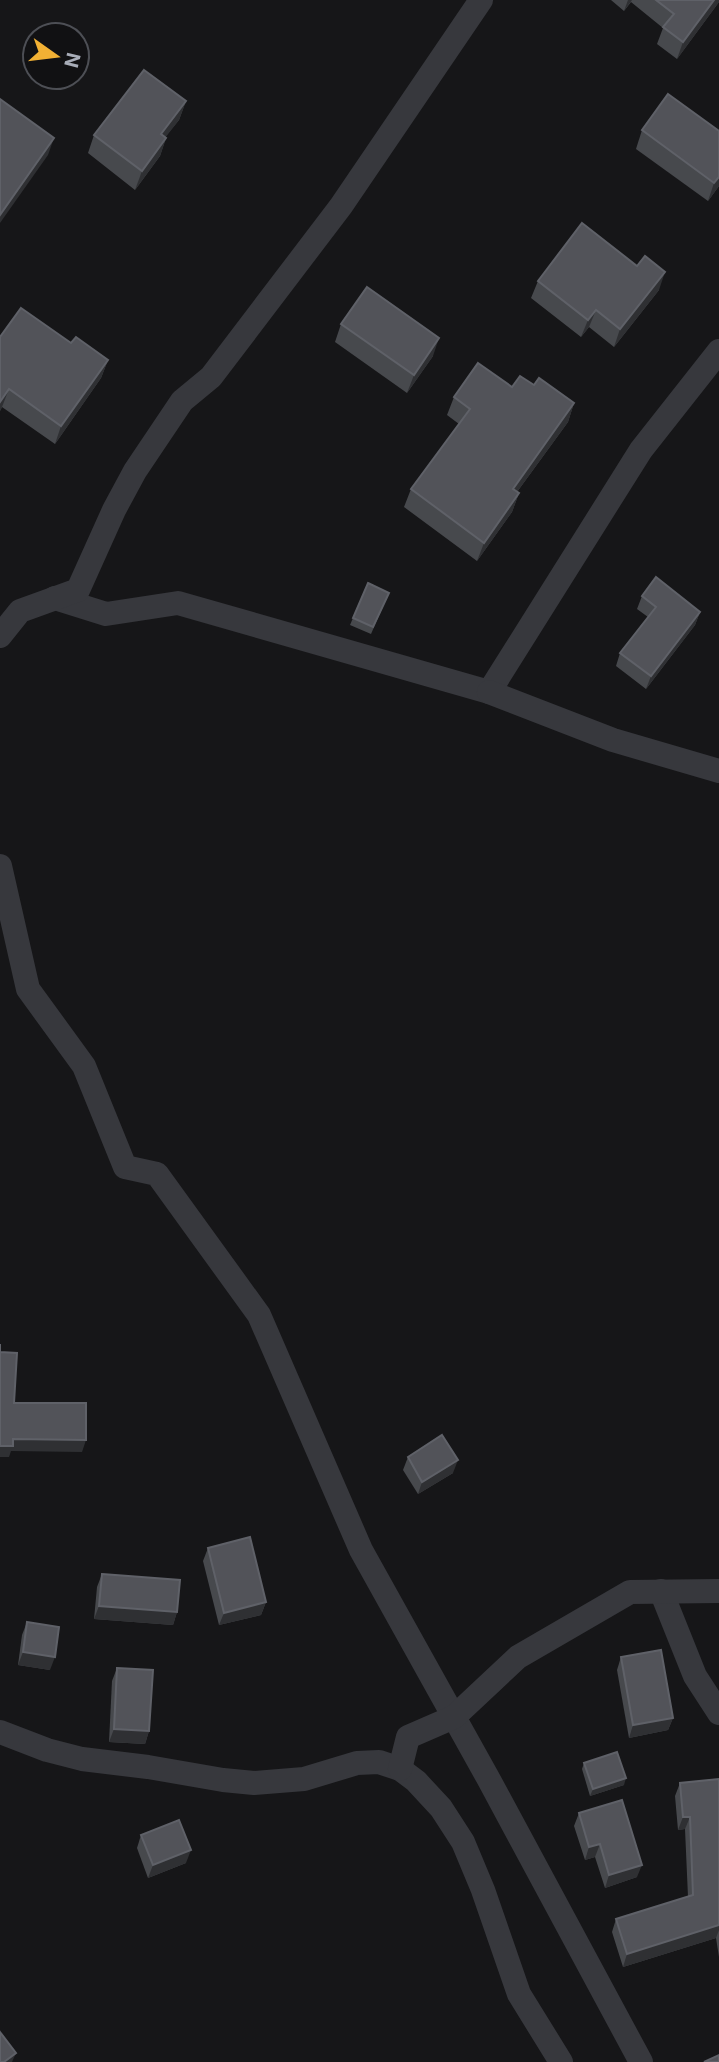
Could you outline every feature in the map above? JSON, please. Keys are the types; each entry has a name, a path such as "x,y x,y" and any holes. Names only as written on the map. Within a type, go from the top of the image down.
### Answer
{"street":[{"path":"0,636 20,611 78,590 135,471 175,411 182,401 211,377 341,206 481,0"},
{"path":"489,692 641,450 719,351"},
{"path":"55,598 106,614 178,603 489,692 613,740 719,771"},
{"path":"0,866 28,989 84,1066 125,1167 157,1174 259,1315 361,1550 641,2062"},
{"path":"661,1591 695,1676 719,1713"},
{"path":"400,1769 408,1737 454,1717 518,1657 630,1592 719,1591"},
{"path":"0,1732 47,1750 82,1759 243,1782 304,1779 357,1763 379,1762 400,1769 416,1781 441,1808 463,1842 483,1890 519,1994 561,2062"}],"building":[{"path":"656,0 714,0 683,42 663,27 674,14"},
{"path":"144,70 186,101 161,134 166,138 142,171 94,135"},
{"path":"668,94 719,131 719,177 714,183 642,130"},
{"path":"0,99 54,138 0,215"},
{"path":"582,223 637,266 645,256 665,272 620,329 596,310 588,320 538,281"},
{"path":"367,287 439,338 414,375 341,324"},
{"path":"21,308 71,343 76,337 108,360 61,426 9,389 0,402 0,337"},
{"path":"478,363 512,387 520,376 534,385 539,378 574,403 513,489 519,493 484,543 411,489 470,409 454,397"},
{"path":"656,577 700,612 651,676 620,653 656,607 642,596"},
{"path":"368,583 389,593 373,627 353,618"},
{"path":"0,1352 17,1353 14,1403 86,1403 86,1440 13,1439 13,1446 0,1446"},
{"path":"442,1435 458,1460 422,1482 408,1457"},
{"path":"250,1537 266,1602 224,1613 208,1548"},
{"path":"102,1574 180,1580 177,1612 99,1606"},
{"path":"27,1622 59,1627 55,1657 23,1652"},
{"path":"661,1650 673,1718 633,1725 621,1657"},
{"path":"117,1668 153,1670 149,1731 114,1729"},
{"path":"617,1752 626,1778 593,1789 584,1763"},
{"path":"719,1779 719,1925 627,1954 616,1919 693,1895 690,1817 683,1817 680,1783"},
{"path":"622,1800 642,1865 609,1875 600,1844 589,1847 579,1813"},
{"path":"179,1820 191,1850 153,1865 141,1835"},
{"path":"0,2032 16,2053 4,2062 0,2062"},
{"path":"719,2055 719,2062 704,2062"}]}
